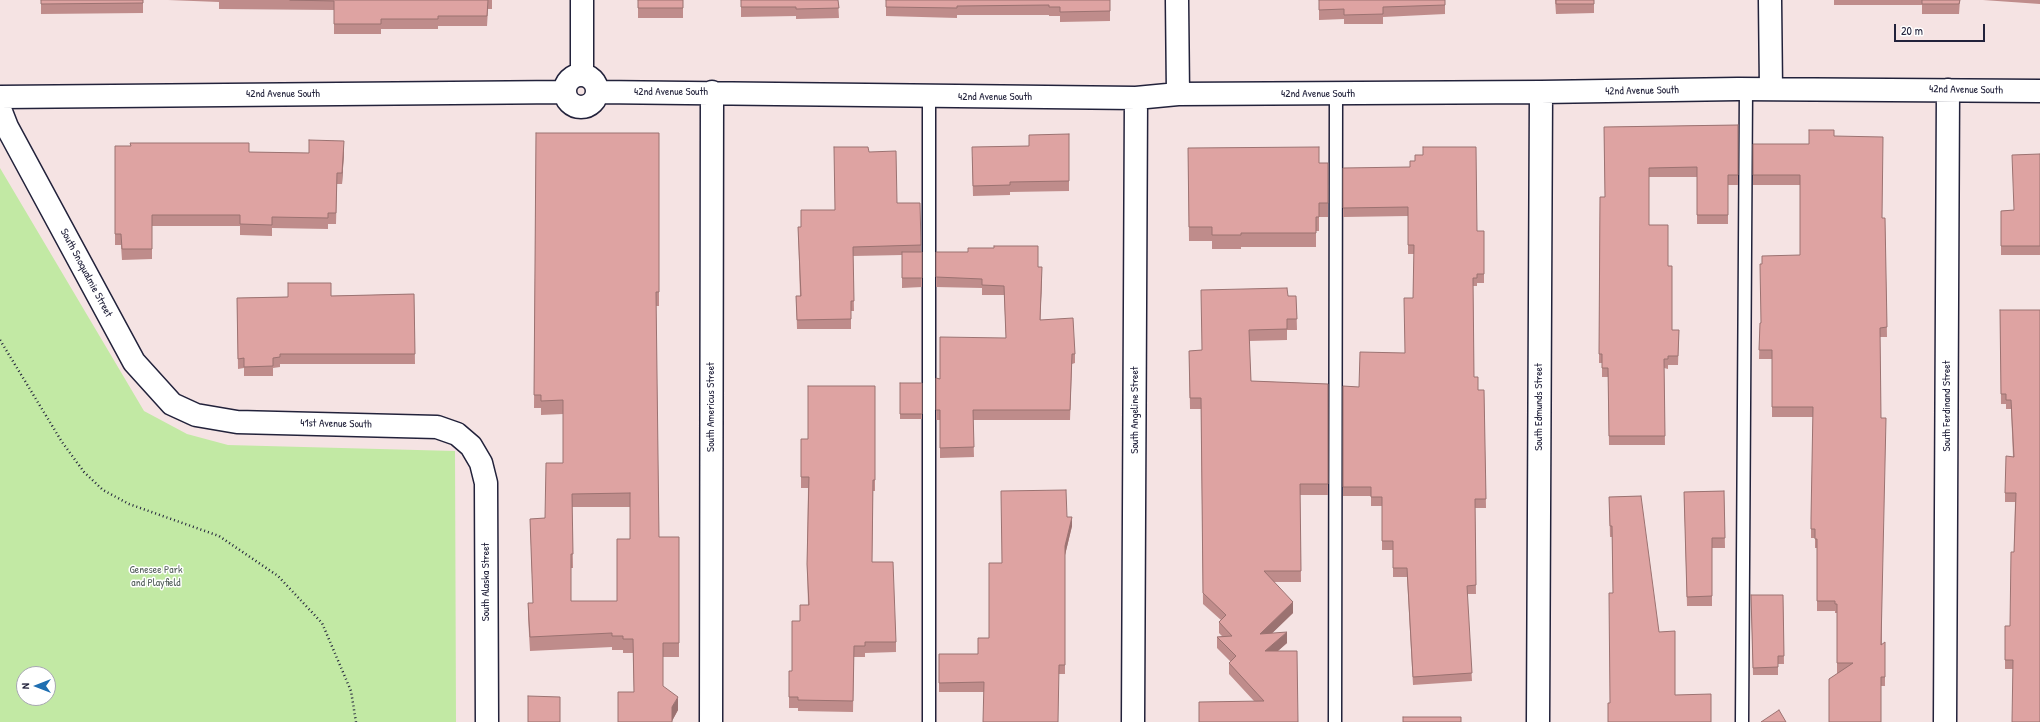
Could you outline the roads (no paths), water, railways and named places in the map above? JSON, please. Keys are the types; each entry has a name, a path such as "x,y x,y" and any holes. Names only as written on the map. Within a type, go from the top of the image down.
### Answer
{"street":[{"path":"582,0 582,75"},
{"path":"1177,0 1178,94"},
{"path":"1770,0 1771,89"},
{"path":"582,75 593,80 596,84 597,92 591,103 582,107 572,104 565,92 569,80 573,76 582,75"},
{"name":"42nd Avenue South","path":"597,92 712,92 1136,98 1178,94 1336,94 1746,89 2040,91"},
{"name":"South Ferdinand Street","path":"1945,722 1948,90"},
{"name":"42nd Avenue South","path":"0,96 565,92"},
{"name":"South Americus Street","path":"710,722 712,92"},
{"name":"South Edmunds Street","path":"1538,722 1540,92"},
{"name":"South Angeline Street","path":"1133,722 1136,98"},
{"name":"South Snoqualmie Street","path":"0,109 7,127 134,362 172,404 196,415"},
{"name":"41st Avenue South","path":"196,415 237,422 437,427 457,434 471,446"},
{"name":"South Alaska Street","path":"471,446 481,463 486,483 487,722"}],"lane":[{"path":"1742,722 1746,89"},
{"path":"1335,722 1336,94"},
{"path":"929,96 929,722"}],"park label":[{"name":"Genesee Park and Playfield","path":"156,576"}]}
